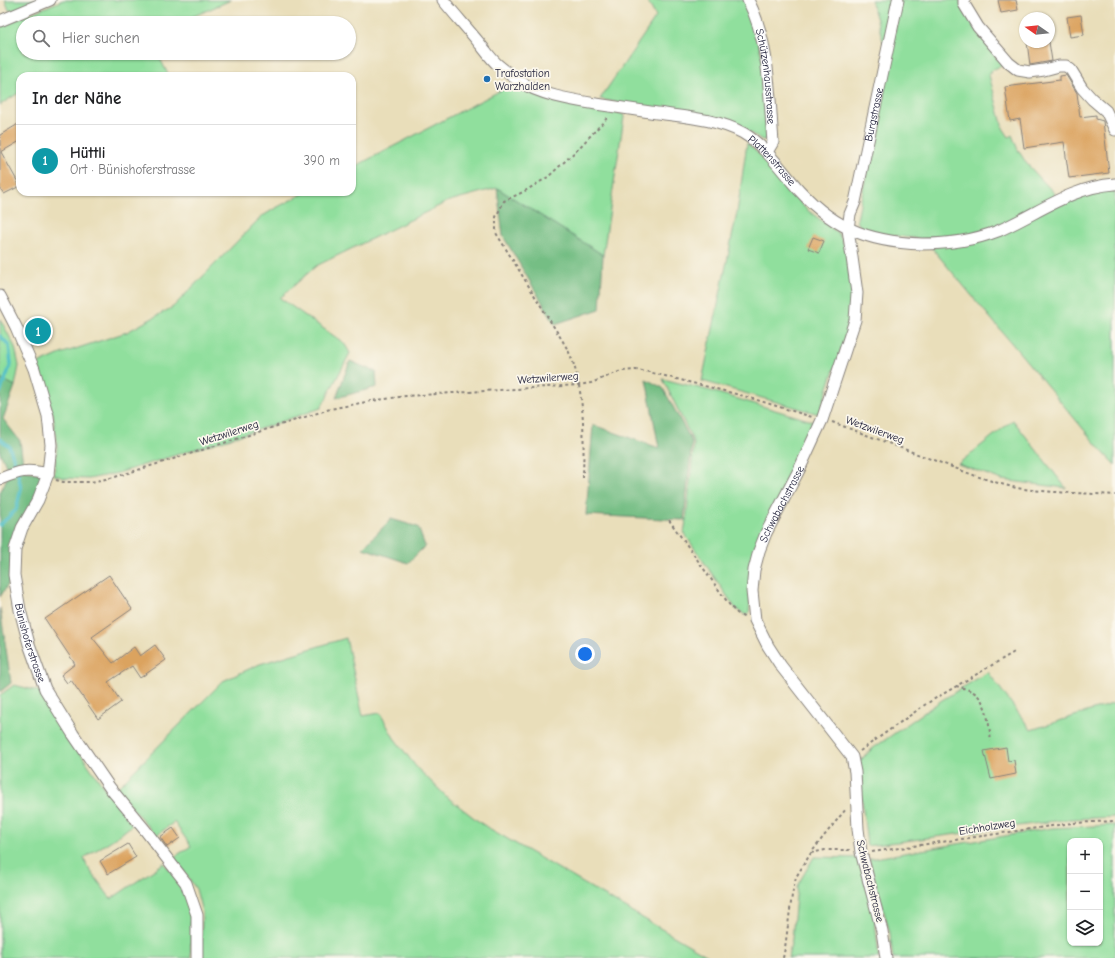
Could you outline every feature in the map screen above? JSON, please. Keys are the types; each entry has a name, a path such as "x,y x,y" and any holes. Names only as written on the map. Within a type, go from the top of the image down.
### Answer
{"street":[{"path":"0,21 50,0"},
{"name":"Plattenstrasse","path":"443,0 496,64 520,82 546,93 577,100 722,124 744,134 767,152 801,193 823,213 834,221 848,228 876,238 923,244 946,243 972,239 997,231 1072,194 1097,186 1115,184"},
{"name":"Schützenhausstrasse","path":"748,0 754,12 766,58 773,142 767,152"},
{"name":"Burgstrasse","path":"848,228 850,214 855,202 898,0"},
{"path":"964,0 964,4 978,26 1010,63 1018,70 1030,72 1066,66 1071,70 1082,88 1106,112 1115,130"},
{"name":"Schwabachstrasse","path":"848,228 857,293 855,320 822,420 799,470 766,533 759,551 754,570 752,591 755,620 768,646 781,666 852,757 855,772 858,829 861,852 882,931 886,958"},
{"name":"Bünishoferstrasse","path":"0,296 16,327 34,369 48,416 51,445 48,474 38,500 22,528 15,549 14,575 20,610 30,644 45,689 73,734 110,788 186,883 197,915 197,958"},
{"path":"0,478 19,472 34,471 48,474"}],"path":[{"path":"583,478 583,417 573,362 496,233 496,217 504,201 525,192 548,177 577,150 617,107"},
{"name":"Wetzwilerweg","path":"48,474 54,479 63,482 91,482 115,477 199,452 330,409 371,401 406,396 578,385 591,383 621,371 636,370 729,393 829,421 976,476 1017,488 1052,492 1115,495"},
{"path":"669,520 737,613 748,620 755,620"},
{"path":"852,757 926,704 1016,651"},
{"path":"956,686 977,695 984,705 989,722 991,741"},
{"path":"782,958 785,948 796,877 811,853 845,813 848,807"},
{"name":"Eichholzweg","path":"811,853 841,849 873,852 1072,823 1115,821"}],"green space":[{"path":"5,0 39,0 13,11 9,10"},
{"path":"63,0 231,0 194,16 24,16"},
{"path":"647,0 744,0 751,15 764,65 769,135 767,139 762,140 742,128 600,99 656,17"},
{"path":"871,0 893,0 884,44"},
{"path":"901,0 960,0 962,9 1003,65 992,70 989,75 1003,128 1009,137 1012,135 1018,150 1027,164 1054,193 1055,195 1053,198 996,228 953,238 926,239 877,233 868,231 858,224 857,220"},
{"path":"16,19 16,60 161,60 167,72 16,72 16,95 0,105 0,26"},
{"path":"511,85 556,102 623,114 624,117 603,255 497,188 449,201 316,266 280,298 344,343 350,353 321,408 260,429 118,473 89,479 64,478 54,475 57,447 53,414 38,364 63,353 127,332 173,307 261,217 298,196 356,196 356,166"},
{"path":"747,143 764,159 806,209 838,233 843,242 846,253 852,291 851,320 819,414 702,381 737,213"},
{"path":"497,188 603,255 600,309 555,324 503,236"},
{"path":"1115,189 1115,465 932,248 1094,191"},
{"path":"0,319 15,347 19,366 15,386 0,378"},
{"path":"350,361 376,372 377,387 336,398"},
{"path":"0,378 15,386 3,419 20,441 24,471 48,474 22,528 14,575 0,597 0,492 8,473 0,453"},
{"path":"646,379 663,388 692,442 684,520 586,515 593,425 659,448"},
{"path":"663,379 711,391 812,421 816,425 756,545 749,613 747,616 736,609 684,533 694,443"},
{"path":"1013,420 1066,488 1002,480 958,464"},
{"path":"391,519 418,527 425,546 408,563 363,548"},
{"path":"0,608 11,683 0,692"},
{"path":"346,638 363,716 380,713 394,738 417,768 447,797 482,824 711,958 201,958 202,912 196,889 174,857 191,846 174,822 156,836 116,789 223,681 260,664"},
{"path":"988,672 1031,730 1115,703 1115,817 1070,819 867,846 858,763 872,749 942,700"},
{"path":"14,685 42,692 62,727 132,825 84,858 87,866 111,899 164,863 181,883 190,906 191,958 0,958 0,695"},
{"path":"1115,825 1115,958 893,958 890,933 869,859 1052,828"},
{"path":"814,857 858,858 874,912 879,958 788,958 792,939 797,886"}],"building":[{"path":"998,0 1016,0 1018,10 1001,13"},
{"path":"1081,15 1084,35 1070,37 1067,17"},
{"path":"1028,48 1050,48 1052,61 1030,65"},
{"path":"1066,75 1077,93 1080,117 1096,115 1096,119 1103,121 1109,173 1069,178 1064,142 1024,148 1020,119 1010,121 1005,87 1060,80 1060,76"},
{"path":"16,125 16,143 1,152 16,179 16,188 4,194 0,188 0,135"},
{"path":"813,237 824,241 819,253 808,249"},
{"path":"43,321 49,331 32,341 26,331"},
{"path":"109,575 132,609 92,637 113,663 134,647 140,656 155,645 166,660 140,678 132,666 108,682 121,702 98,719 71,680 67,683 61,675 75,664 45,619"},
{"path":"1006,747 1008,761 1014,760 1016,774 991,779 984,751"},
{"path":"173,828 180,838 167,847 160,837"},
{"path":"128,844 136,857 108,874 100,861"}],"waterway":[{"path":"0,336 9,345 11,364 0,393"},
{"path":"0,439 9,446 17,468 21,489 16,510 0,525"}],"place":[{"name":"Trafostation Warzhalden","path":"487,79"},
{"name":"Hüttli","path":"38,331"}]}
